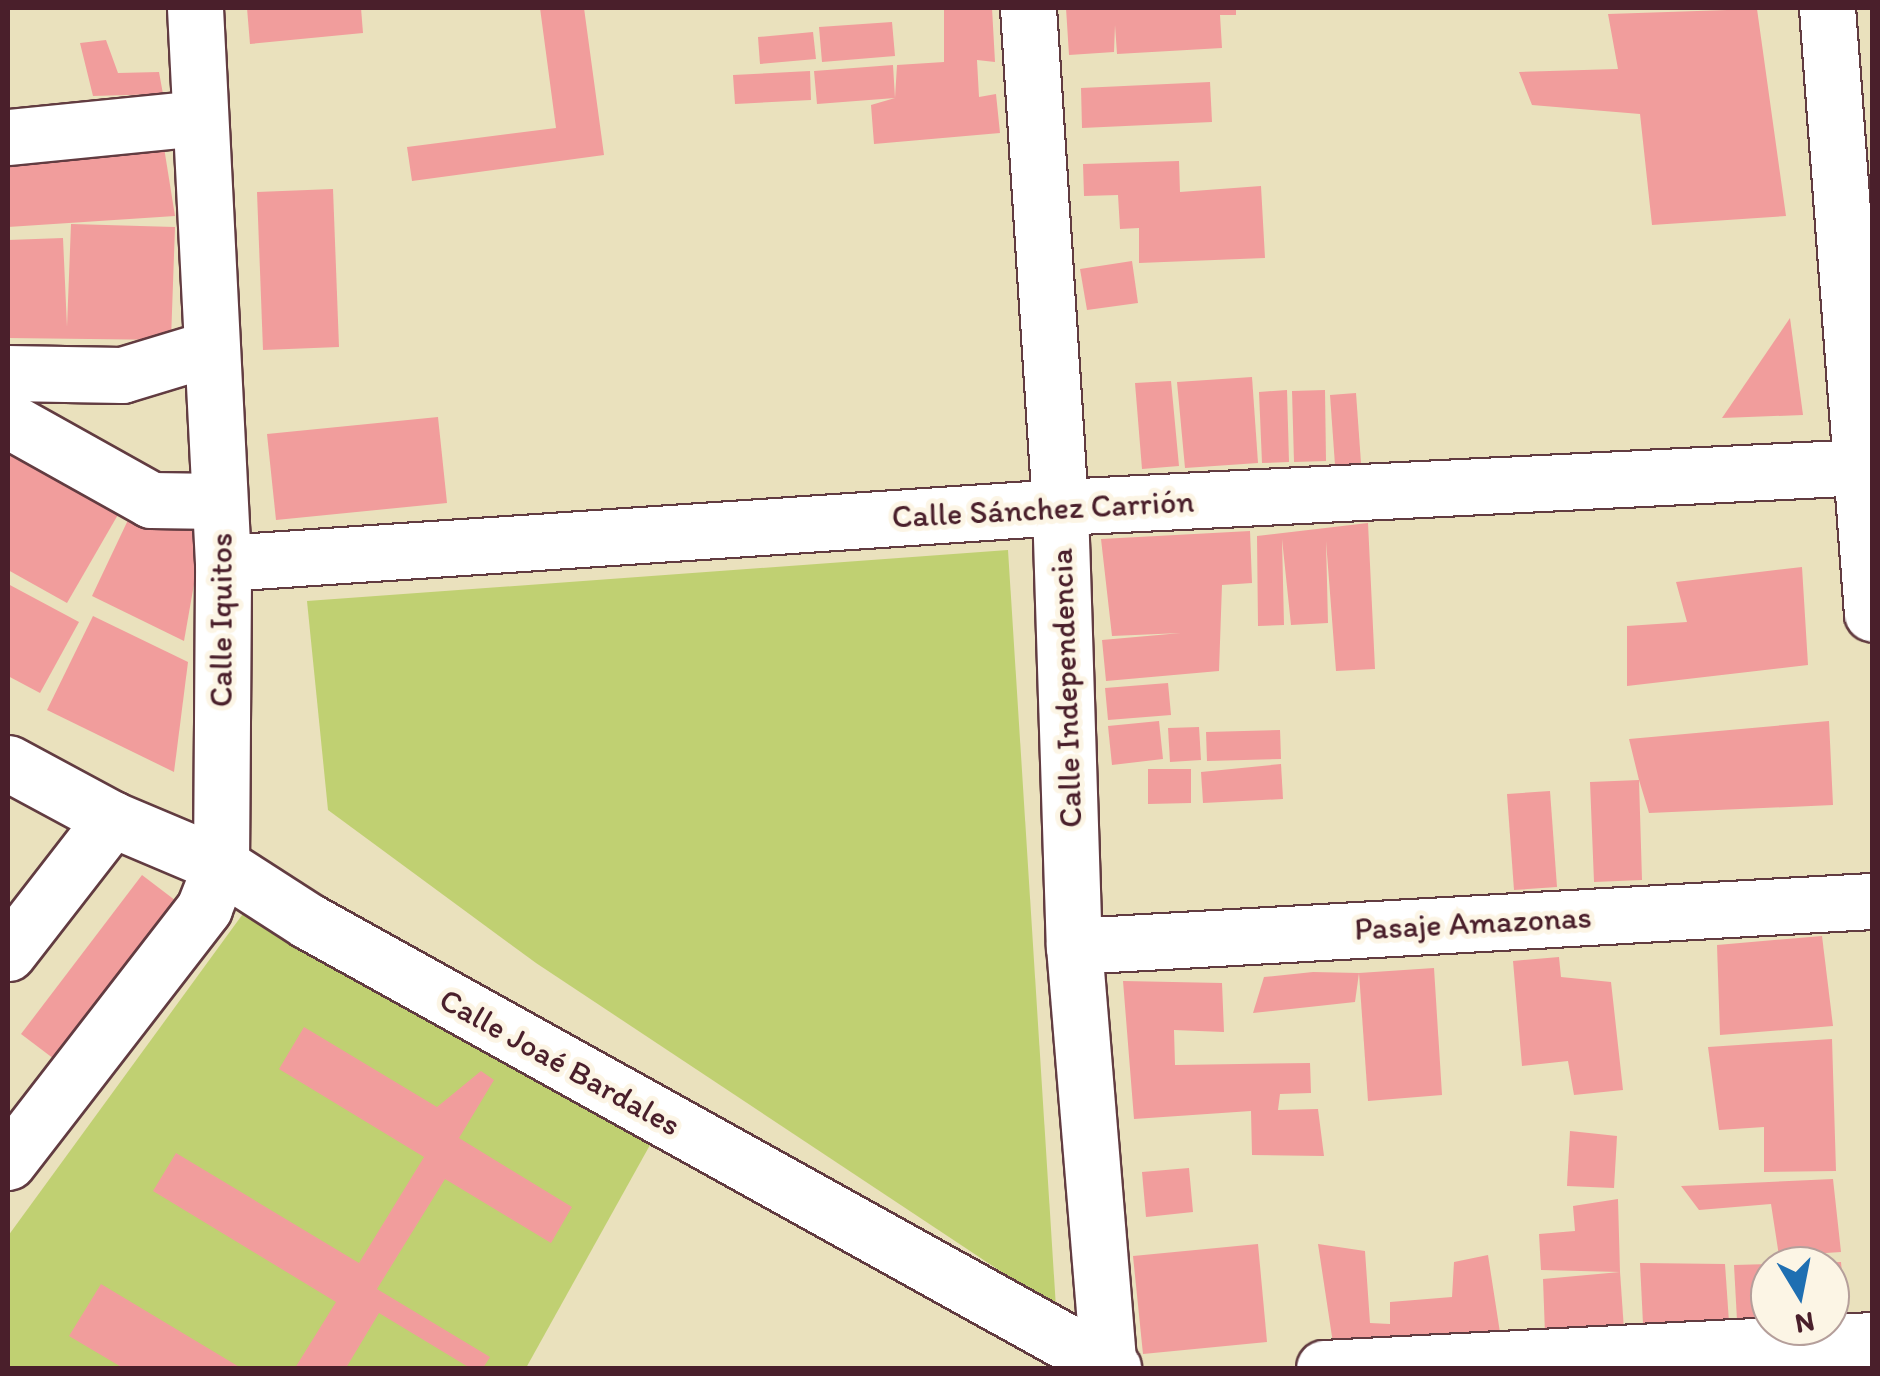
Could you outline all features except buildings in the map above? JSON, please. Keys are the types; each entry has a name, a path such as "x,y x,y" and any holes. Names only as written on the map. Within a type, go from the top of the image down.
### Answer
{"street":[{"name":"Calle Iquitos","path":"8,1162 204,908 221,865 222,562 195,8"},
{"name":"Calle Independencia","path":"1028,8 1060,507 1074,946 1110,1368"},
{"path":"1827,8 1866,410 1864,468 1872,613"},
{"path":"8,136 198,118"},
{"path":"8,372 122,376 211,348"},
{"path":"8,420 151,500 219,501"},
{"name":"Calle Sánchez Carrión","path":"222,562 1060,507 1864,468"},
{"name":"Calle Joaé Bardales","path":"17,783 221,865 308,921 1110,1368"},
{"path":"8,953 112,819"},
{"name":"Pasaje Amazonas","path":"1074,946 1872,901"},
{"path":"1324,1368 1872,1340"}],"green space":[{"path":"1008,550 1056,1308 536,963 328,810 307,601"},
{"path":"245,911 650,1145 526,1368 8,1368 8,1236"}]}
